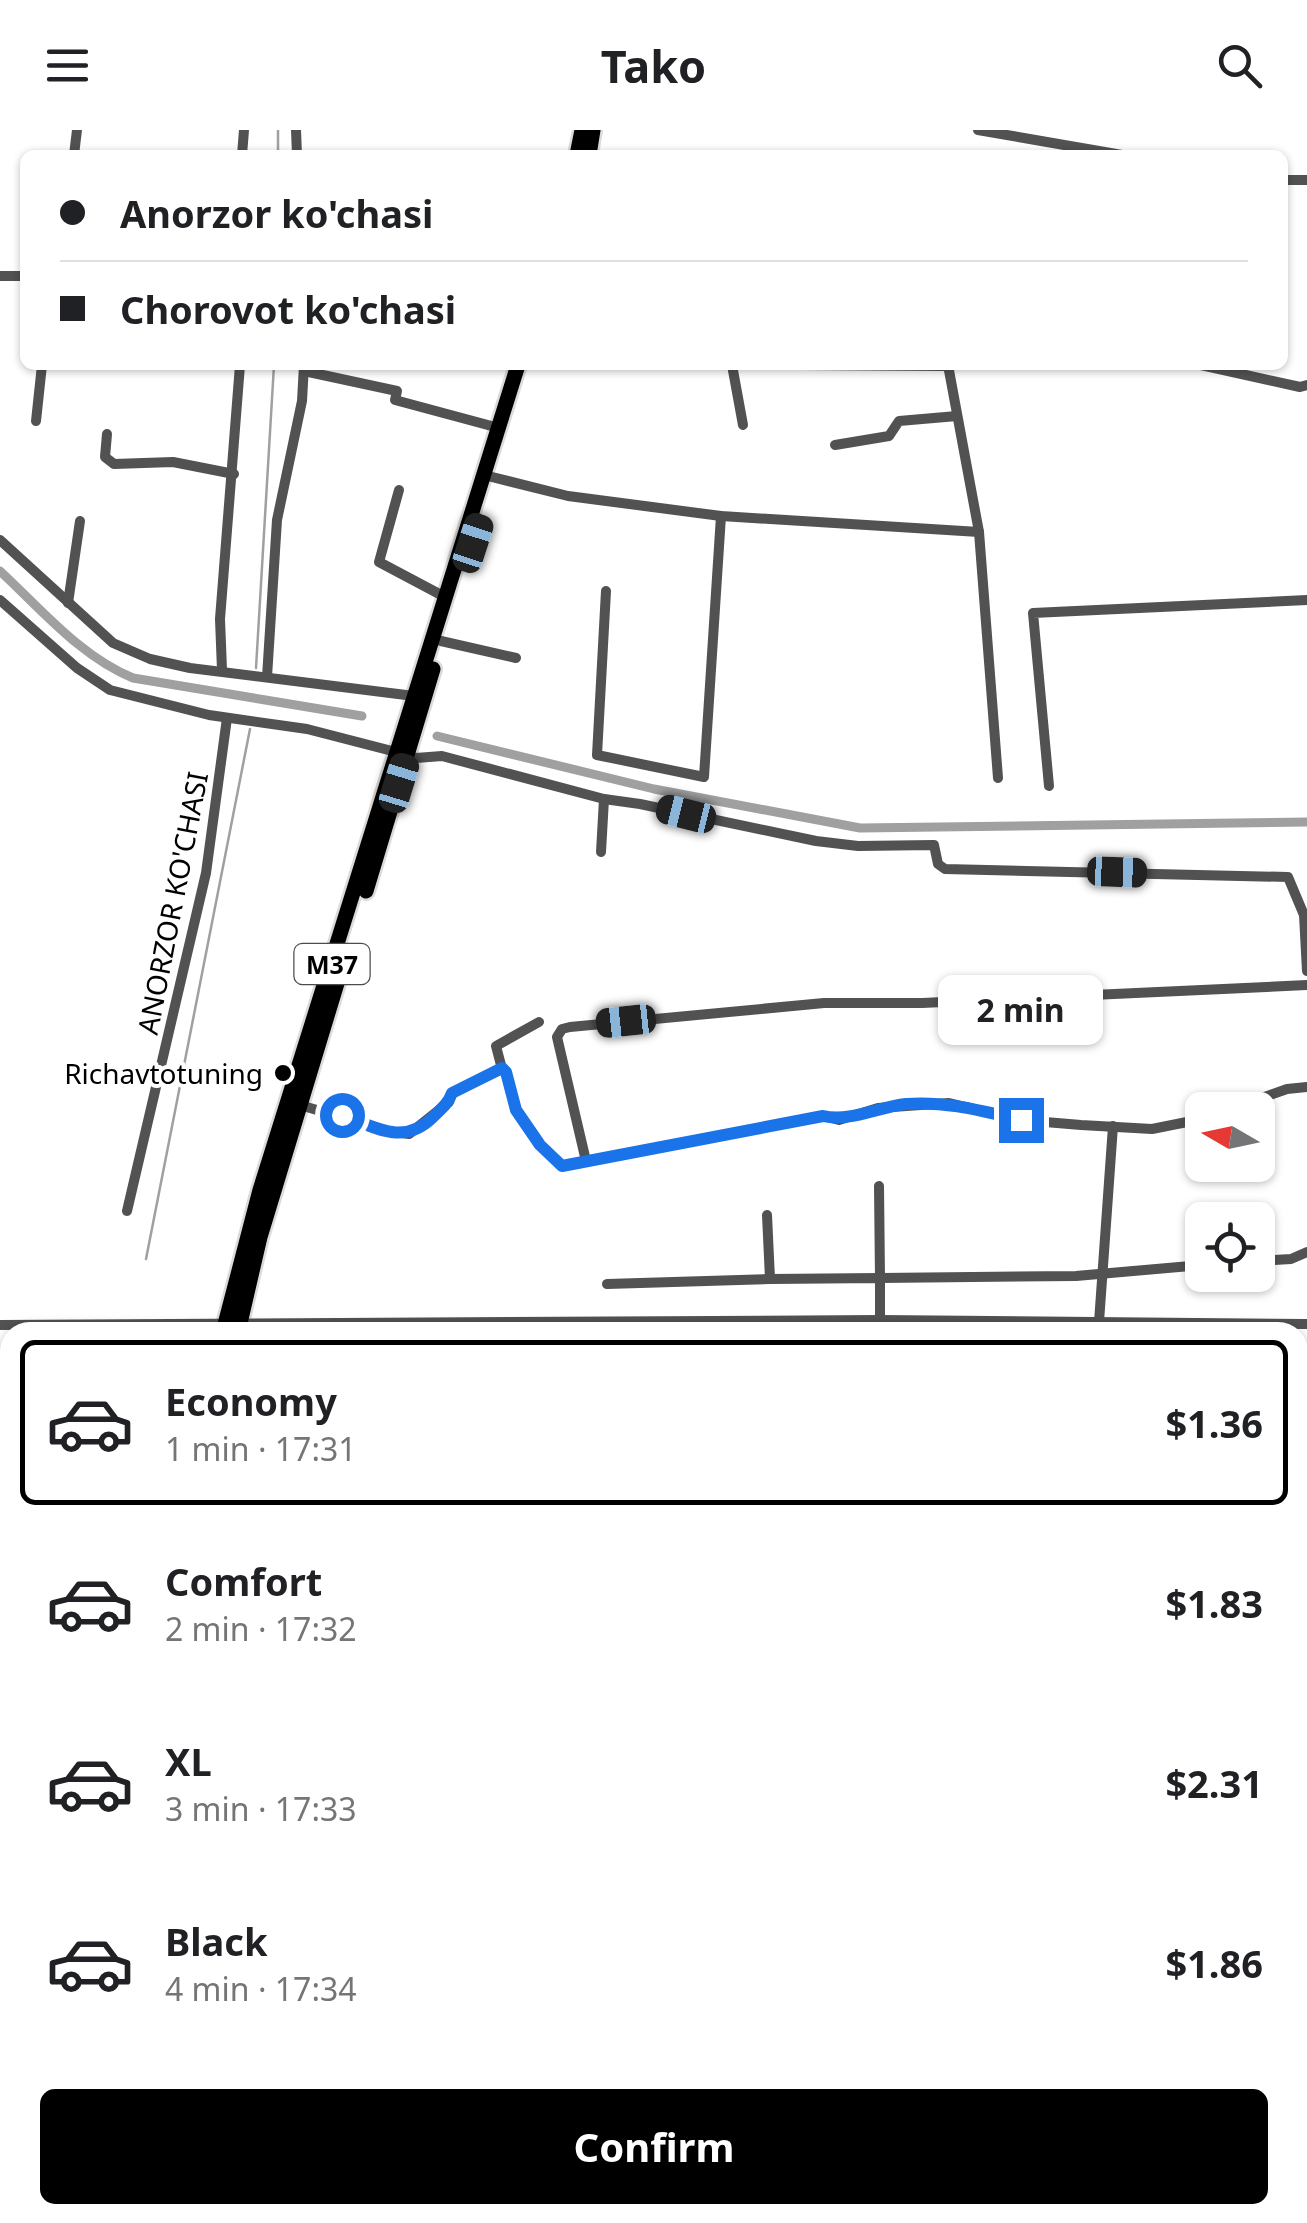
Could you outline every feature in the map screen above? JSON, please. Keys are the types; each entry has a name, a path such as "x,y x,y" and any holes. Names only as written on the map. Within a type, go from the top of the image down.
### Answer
{"highway":[{"name":"M37","path":"419,697 442,641 517,370"},
{"name":"M37","path":"233,1322 300,1105 445,597 527,370"},
{"name":"M37","path":"232,1322 260,1190 402,754"}],"street":[{"path":"978,130 1093,150"},
{"path":"36,422 41,370"},
{"path":"222,670 220,618 240,370"},
{"path":"267,678 277,520 302,401 304,370"},
{"path":"312,370 398,391 395,400 500,428"},
{"path":"733,370 743,424"},
{"path":"949,370 979,532 998,778"},
{"path":"1230,370 1300,387 1307,385"},
{"path":"835,445 889,436 898,421 957,416"},
{"path":"107,434 105,457 114,464 173,462 234,474"},
{"path":"489,476 568,496 721,516 979,532"},
{"path":"399,490 380,562 445,597"},
{"path":"606,591 597,755 704,777 721,516"},
{"path":"68,603 80,521"},
{"path":"0,540 112,643 150,659 190,668 419,697"},
{"path":"0,600 77,668 110,690 227,718 307,729 402,754 442,756 604,799 816,842 934,846 938,864 945,869 1288,876 1304,916 1307,971"},
{"path":"1048,786 1033,612 1307,600"},
{"path":"442,641 516,658"},
{"name":"ANORZOR KO'CHASI","path":"127,1211 206,873 227,718"},
{"path":"601,852 604,799"},
{"path":"586,1160 557,1037 562,1029 570,1027 805,1004 922,1003 1307,984"},
{"path":"539,1022 496,1046 516,1110 540,1145 562,1166 823,1116 840,1120 905,1104 949,1102 1021,1120 1112,1126 1152,1128 1185,1122"},
{"path":"300,1105 409,1134 449,1102 452,1093 502,1068"},
{"path":"1275,1093 1307,1087"},
{"path":"736,1322 1099,1322 1112,1126"},
{"path":"879,1186 880,1320"},
{"path":"768,1216 770,1280"},
{"path":"1275,1260 1307,1252"},
{"path":"607,1284 1101,1274 1185,1267"}],"waterway":[{"path":"278,130 278,150"},
{"path":"256,668 274,370"},
{"path":"0,571 79,645 133,678 362,716"},
{"path":"146,1259 250,729"},
{"path":"437,736 654,789 860,828 1307,822"}],"place":[{"name":"Richavtotuning","path":"283,1073"}],"route":[{"path":"342,1115 409,1134 449,1102 452,1093 502,1068 516,1110 540,1145 562,1166 823,1116 840,1120 905,1104 949,1102 1021,1120"}]}
